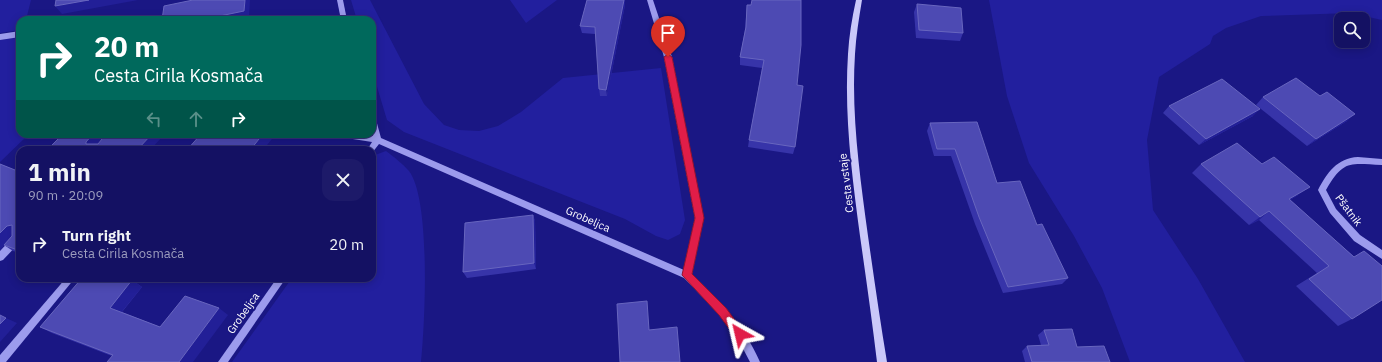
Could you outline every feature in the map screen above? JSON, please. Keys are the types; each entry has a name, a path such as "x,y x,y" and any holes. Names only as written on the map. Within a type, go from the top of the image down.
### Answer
{"main road":[{"name":"Cesta vstaje","path":"859,0 852,28 849,98 855,166 882,362"}],"street":[{"path":"340,0 343,16"},
{"path":"650,0 668,57 699,218 687,275"},
{"path":"0,37 16,35"},
{"path":"374,146 378,140 376,133"},
{"name":"Grobeljca","path":"365,138 378,140 687,275 723,312 748,346 755,362"},
{"name":"Pšatnik","path":"1382,162 1361,161 1343,163 1330,176 1322,190 1334,211 1356,238 1382,255"},
{"path":"0,257 16,240"},
{"path":"0,362 68,282"},
{"name":"Grobeljca","path":"223,362 279,282"}],"shaded area":[{"path":"0,0 31,0 27,16 16,16 16,31 0,33"},
{"path":"351,0 370,0 424,104 444,125 459,130 479,131 498,126 521,112 563,78 661,68 685,220 680,234 668,240 656,236 625,219 404,132 387,120 376,83 376,16 356,16"},
{"path":"510,0 557,0 526,23"},
{"path":"989,0 1382,0 1382,20 1370,17 1370,12 1334,12 1334,14 1261,16 1226,28 1213,36 1210,44 1159,77 1147,140 1153,210 1198,279 1245,362 1130,362 1102,288 1074,236 1029,163 1007,96"},
{"path":"16,38 16,138 25,138 0,162 0,40"},
{"path":"386,151 409,171 416,186 421,208 424,234 425,293 421,362 232,362 289,282 376,282 376,155"}],"building":[{"path":"56,0 89,0 55,6"},
{"path":"193,0 245,0 244,11 220,16 163,16 164,6"},
{"path":"587,0 624,0 606,90 599,89 595,27 580,26"},
{"path":"752,0 801,0 801,45 797,85 803,86 795,147 749,140 764,60 740,57 746,27 747,5 751,5"},
{"path":"917,4 961,8 963,33 919,30"},
{"path":"1296,78 1320,96 1327,92 1355,114 1316,139 1263,97"},
{"path":"1222,79 1260,109 1206,139 1169,106"},
{"path":"977,122 997,183 1020,181 1037,225 1042,224 1068,278 1008,287 979,217 955,149 937,149 930,123"},
{"path":"59,138 90,138 86,144 98,144 103,138 148,138 141,146 51,146"},
{"path":"198,138 260,138 253,146 190,146"},
{"path":"1237,143 1262,164 1274,157 1310,187 1289,199 1354,257 1364,251 1382,266 1382,300 1352,319 1309,279 1329,266 1269,211 1260,217 1201,164"},
{"path":"0,164 16,170 16,250 4,245 12,236 12,225 7,226 0,233"},
{"path":"533,215 534,263 463,272 465,223"},
{"path":"79,282 130,282 110,308 160,327 185,296 219,308 179,362 107,362 113,355 40,327"},
{"path":"647,301 649,330 677,327 680,362 620,362 617,304"},
{"path":"0,315 6,318 0,324"},
{"path":"1072,329 1077,347 1104,346 1110,362 1032,362 1027,346 1049,345 1044,330"}],"route":[{"path":"668,57 699,218 687,275 707,294 740,334"}]}
